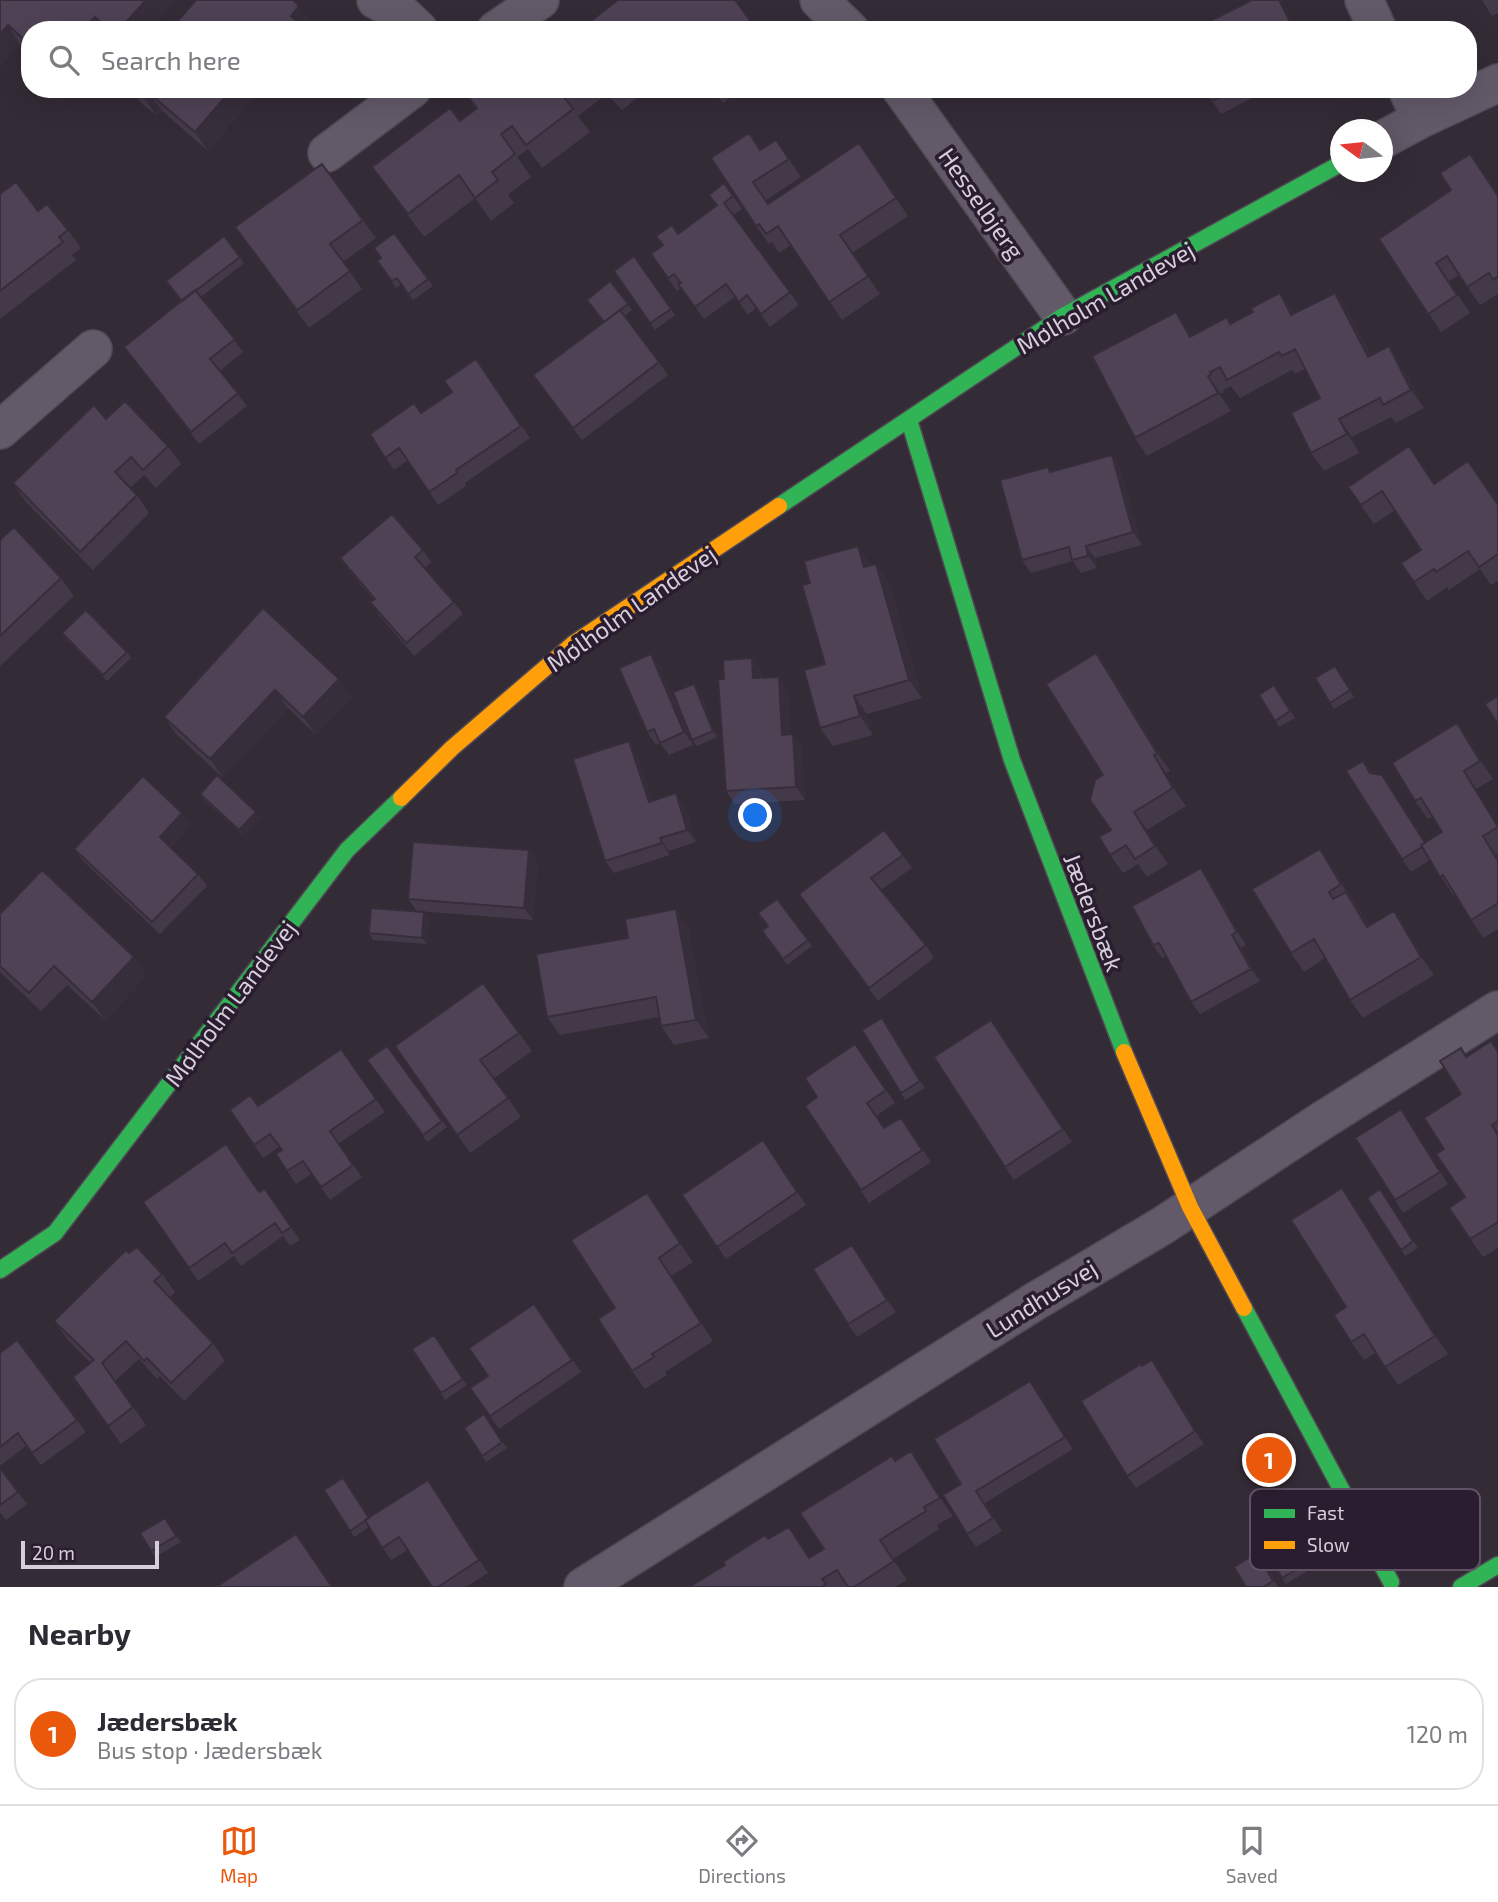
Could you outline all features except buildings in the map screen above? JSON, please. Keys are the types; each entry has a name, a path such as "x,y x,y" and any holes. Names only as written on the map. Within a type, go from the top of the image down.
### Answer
{"street":[{"path":"376,0 409,21"},
{"path":"509,21 540,0"},
{"path":"819,0 841,21"},
{"path":"1364,0 1374,21"},
{"path":"1477,88 1498,83"},
{"path":"327,153 400,98"},
{"name":"Hesselbjerg","path":"907,98 1063,316"},
{"path":"1393,128 1414,104 1438,98"},
{"name":"Mølholm Landevej","path":"0,1270 55,1233 347,849 452,748 573,644 1063,316 1330,169"},
{"path":"0,430 93,349"},
{"name":"Jædersbæk","path":"909,420 1012,760 1107,1012 1190,1208 1341,1489"},
{"name":"Lundhusvej","path":"583,1587 1034,1301 1162,1226 1323,1120 1498,1010"},
{"path":"1461,1587 1498,1565"},
{"name":"Jædersbæk","path":"1385,1570 1391,1582"}],"traffic: fast":[{"path":"779,506 1063,316 1330,169"},
{"path":"909,420 1012,760 1124,1052"},
{"path":"0,1270 55,1233 347,850 401,798"},
{"path":"1244,1308 1341,1489"},
{"path":"1461,1587 1498,1565"},
{"path":"1385,1570 1391,1582"}],"traffic: slow":[{"path":"401,798 452,748 573,644 779,506"},
{"path":"1124,1052 1190,1207 1244,1308"}],"place":[{"name":"Jædersbæk","path":"1269,1460"}]}
